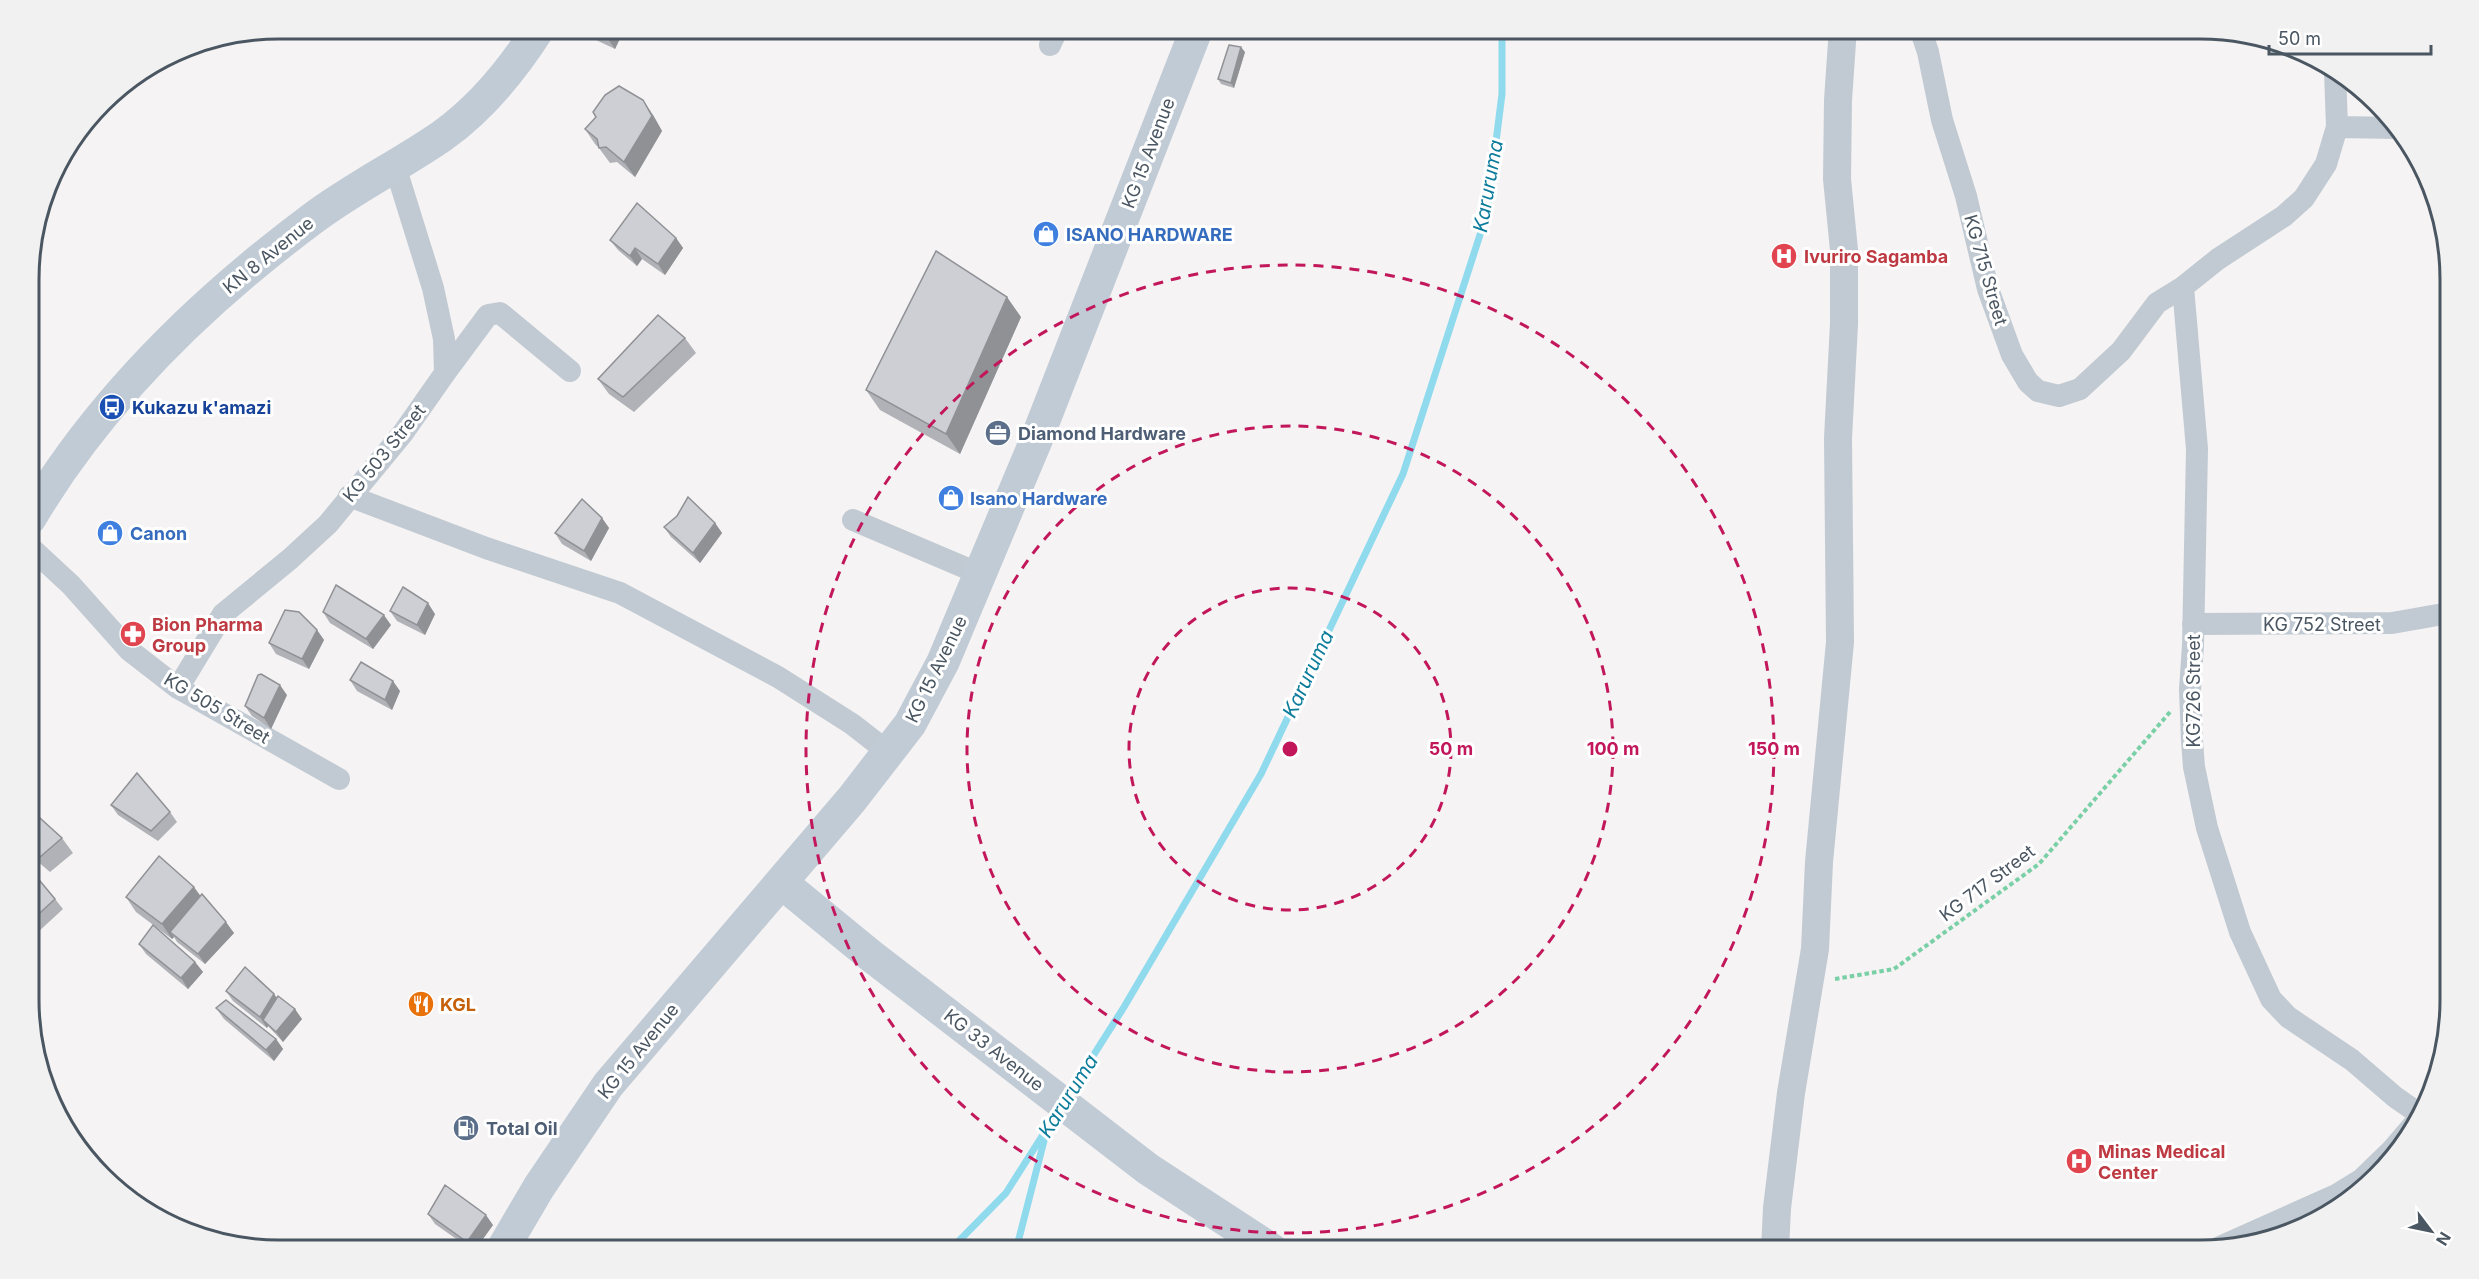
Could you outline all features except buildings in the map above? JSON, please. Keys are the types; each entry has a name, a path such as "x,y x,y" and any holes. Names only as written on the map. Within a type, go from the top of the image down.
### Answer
{"main road":[{"name":"KN 8 Avenue","path":"39,504 61,469 115,402 172,338 226,287 314,218 443,135 478,106 524,53 532,39"},
{"name":"KG 15 Avenue","path":"508,1240 539,1187 608,1085 782,883 910,724 943,662 1037,438 1193,39"},
{"name":"KG 33 Avenue","path":"782,883 1148,1169 1257,1240"}],"street":[{"path":"1775,1240 1777,1208 1791,1093 1815,950 1819,862 1840,642 1838,438 1844,324 1844,271 1837,179 1842,39"},
{"name":"KG 715 Street","path":"1924,39 1942,120 1966,196 1988,289 2012,355 2028,382 2038,391 2059,396 2080,389 2121,351 2157,303 2183,287 2218,259 2284,216 2304,198 2326,164 2337,127 2335,81"},
{"path":"2337,127 2386,128"},
{"path":"395,166 433,288 444,339 445,373"},
{"name":"KG726 Street","path":"2183,287 2197,449 2190,689 2194,767 2207,828 2240,932 2271,999 2288,1017 2352,1060 2413,1110"},
{"name":"KG 503 Street","path":"177,688 223,614 290,559 328,524 403,433 488,315 500,313 570,371"},
{"path":"349,496 486,548 620,593 778,677 836,712 888,752"},
{"path":"854,520 980,574"},
{"name":"KG 505 Street","path":"39,555 129,650 177,688 339,779"},
{"name":"KG 752 Street","path":"2193,624 2392,623 2440,615"},
{"path":"2246,1235 2336,1195 2351,1186"}],"path":[{"name":"KG 717 Street","path":"1809,984 1894,969 2039,864 2190,689"}],"waterway":[{"name":"Karuruma","path":"1067,1097 1124,1007 1261,774 1403,474 1487,213 1502,94 1502,39"},
{"name":"Karuruma","path":"960,1240 1006,1193 1058,1111"},
{"path":"1019,1240 1045,1137"}],"place":[{"name":"ISANO HARDWARE","path":"1046,234"},
{"name":"Ivuriro Sagamba","path":"1784,256"},
{"name":"Kukazu k'amazi","path":"112,407"},
{"name":"Diamond Hardware","path":"998,433"},
{"name":"Isano Hardware","path":"951,498"},
{"name":"Canon","path":"110,533"},
{"name":"Bion Pharma Group","path":"133,634"},
{"name":"KGL","path":"421,1004"},
{"name":"Total Oil","path":"466,1128"},
{"name":"Minas Medical Center","path":"2079,1161"}]}
